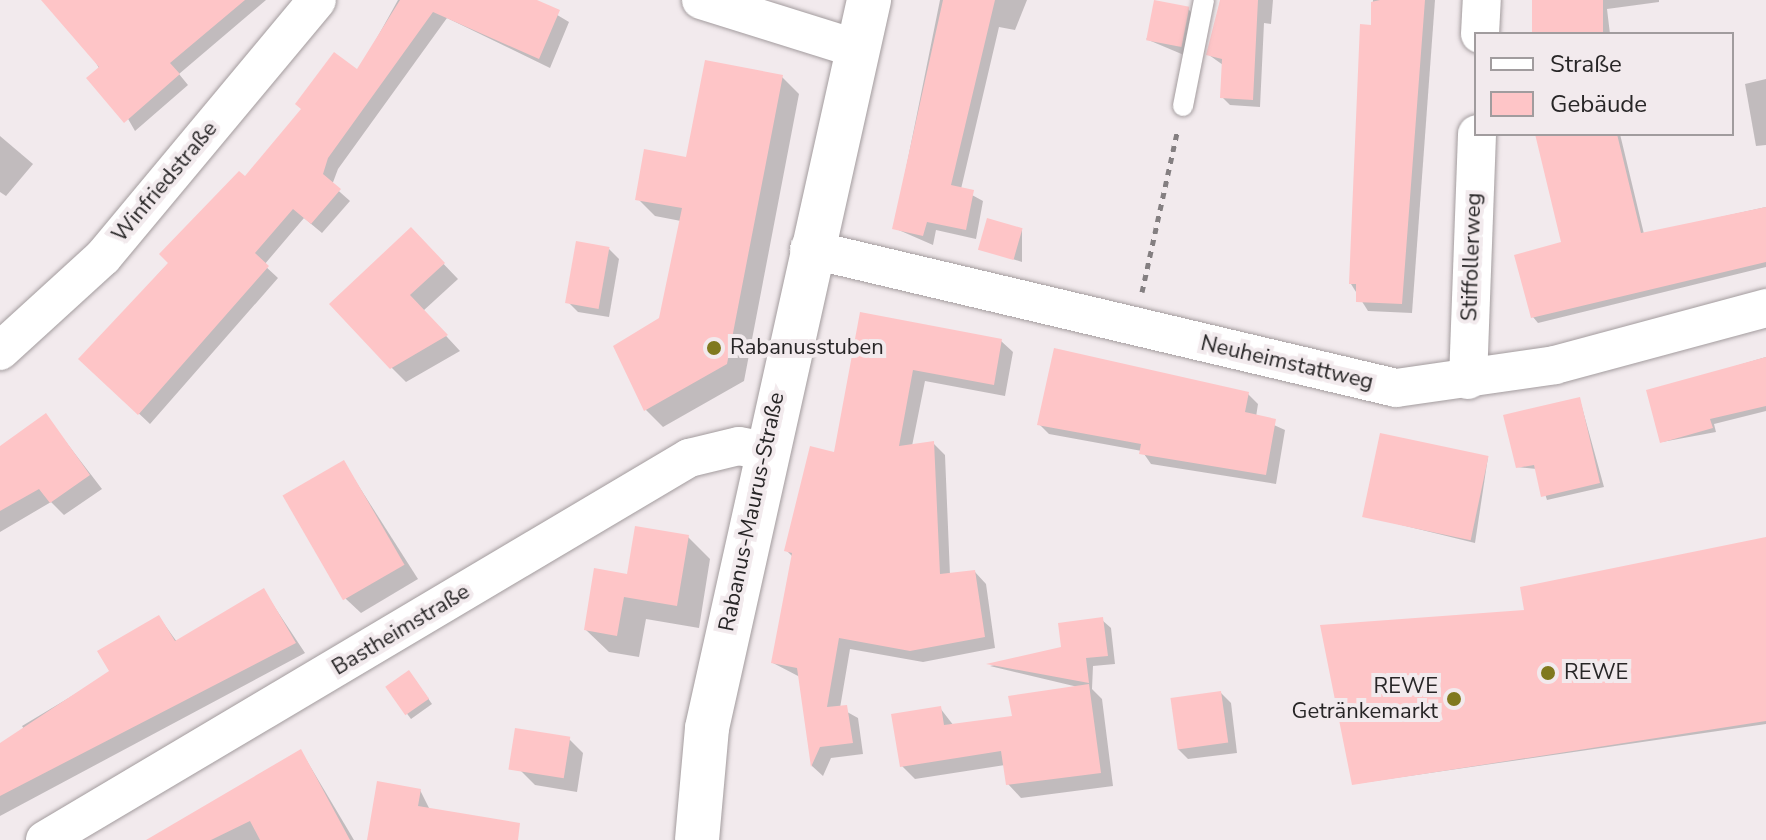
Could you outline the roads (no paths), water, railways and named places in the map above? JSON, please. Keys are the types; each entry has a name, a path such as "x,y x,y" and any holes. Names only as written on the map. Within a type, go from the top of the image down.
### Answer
{"main road":[{"name":"Rabanus-Maurus-Straße","path":"697,840 707,728 764,451 869,0"}],"street":[{"name":"Winfriedstraße","path":"0,351 103,257 317,0"},
{"path":"701,0 857,49"},
{"path":"1480,32 1482,0"},
{"name":"Stiffollerweg","path":"1468,380 1477,136"},
{"name":"Neuheimstattweg","path":"809,249 1396,388 1555,365 1766,308"},
{"name":"Bastheimstraße","path":"45,840 689,458 739,446 764,451"}],"lane":[{"path":"1183,106 1204,0"}],"place":[{"name":"Rabanusstuben","path":"714,348"},
{"name":"REWE","path":"1548,673"},
{"name":"REWE Getränkemarkt","path":"1454,699"}]}
